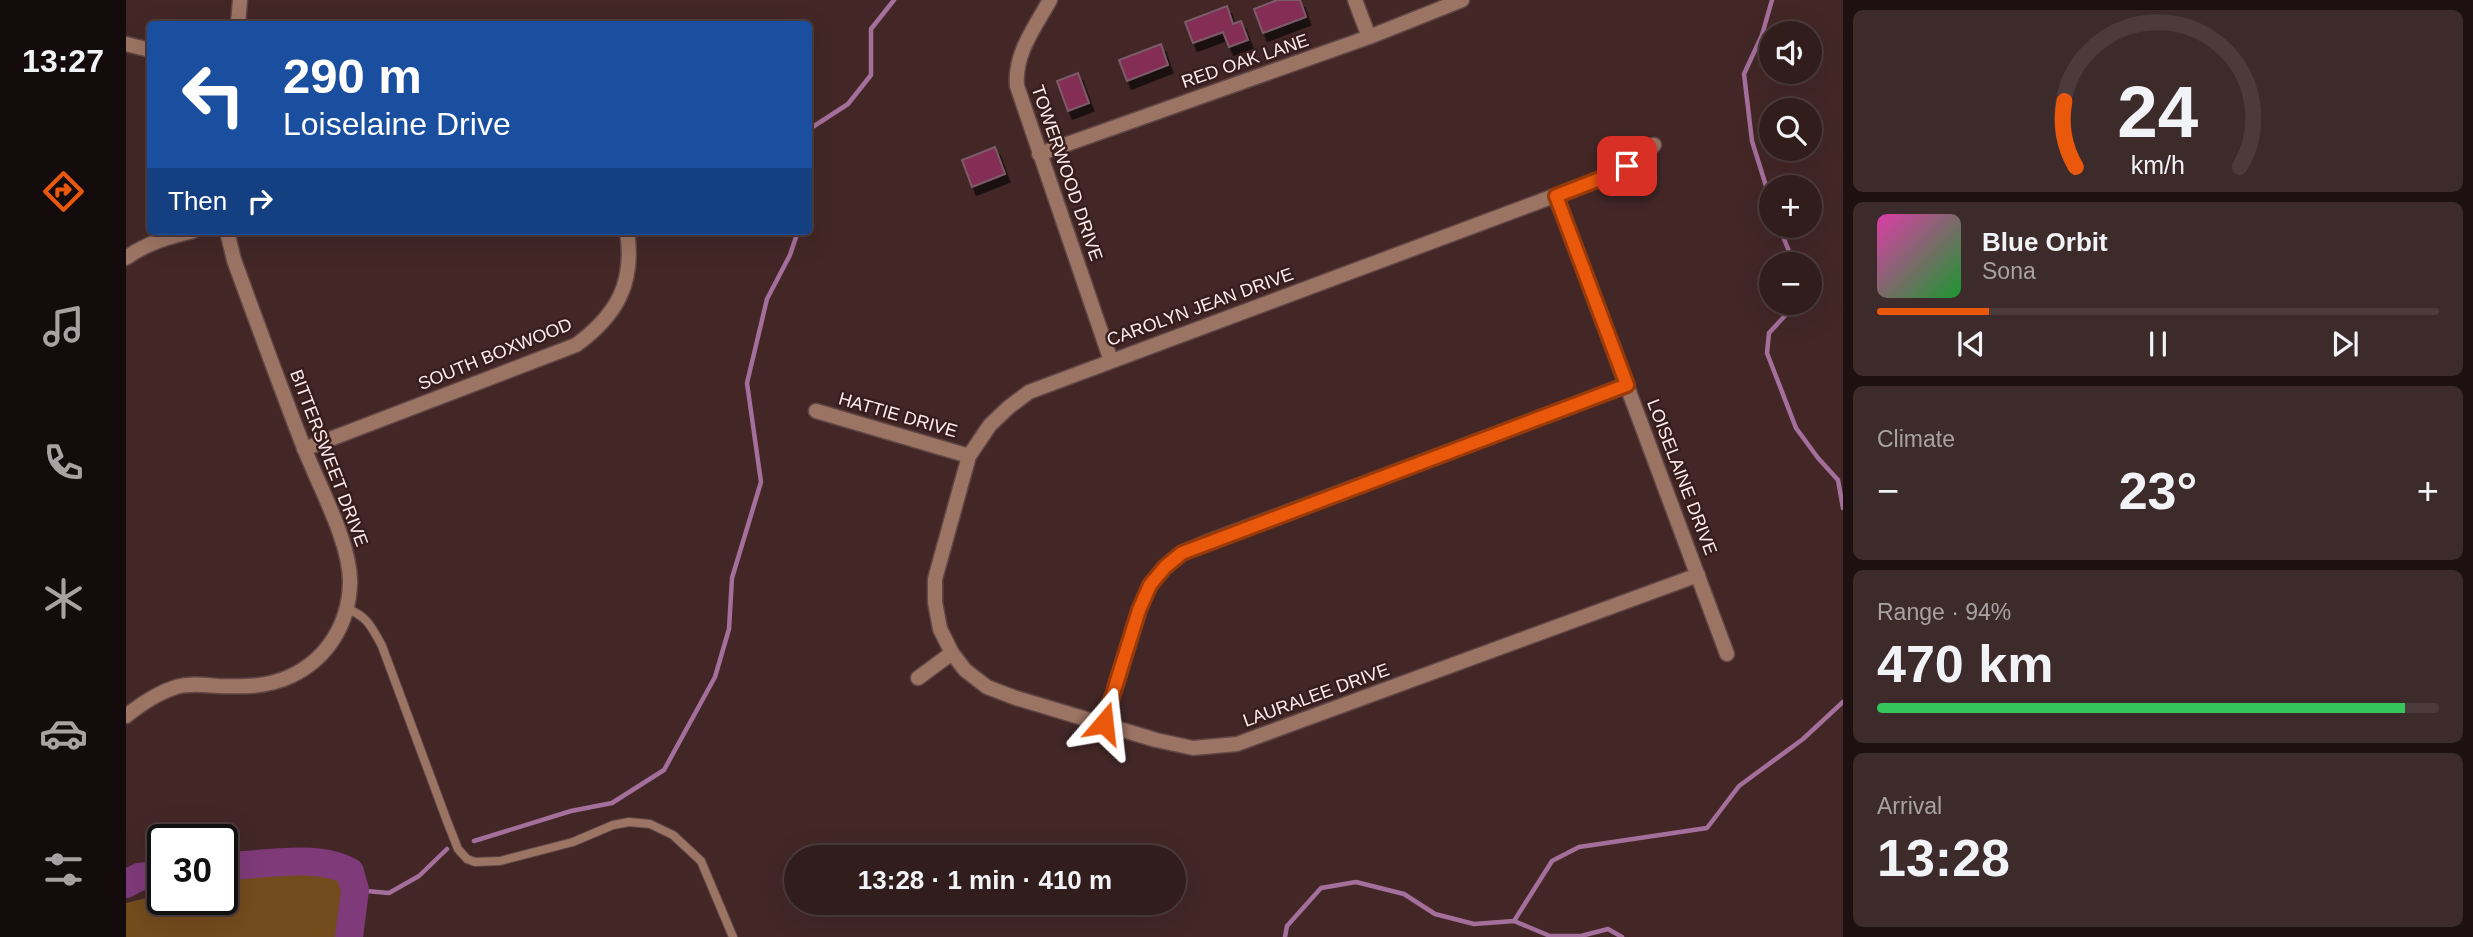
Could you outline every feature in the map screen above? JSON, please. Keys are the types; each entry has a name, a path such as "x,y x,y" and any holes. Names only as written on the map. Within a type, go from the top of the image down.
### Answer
{"street":[{"path":"238,21 240,0"},
{"name":"TOWERWOOD DRIVE","path":"1050,0 1020,54 1015,70 1017,86 1111,361"},
{"path":"1355,0 1369,37"},
{"name":"RED OAK LANE","path":"1039,154 1369,37 1462,0"},
{"path":"126,44 147,49"},
{"name":"CAROLYN JEAN DRIVE","path":"952,653 940,629 935,602 935,579 969,456 990,425 1029,392 1605,177 1627,166 1654,145"},
{"name":"LOISELAINE DRIVE","path":"1556,196 1727,653"},
{"path":"126,258 136,250 178,235"},
{"name":"BITTERSWEET DRIVE","path":"126,716 160,693 177,686 260,685 292,676 321,656 341,626 346,608 350,584 342,542 304,449 234,260 228,235"},
{"name":"SOUTH BOXWOOD","path":"304,449 576,345 592,334 619,302 628,262 626,235"},
{"path":"1104,723 1139,610 1150,585 1165,567 1182,553 1627,385"},
{"name":"HATTIE DRIVE","path":"816,411 969,456"},
{"name":"LAURALEE DRIVE","path":"952,653 965,670 987,687 1016,698 1156,740 1194,748 1237,744 1698,575"},
{"path":"918,678 952,653"}],"lane":[{"path":"346,608 362,615 371,625 382,646 450,830 458,849 467,859 475,862 500,861 573,842 614,825 629,822 650,824 673,835 701,860 733,937"}],"shaded area":[{"path":"272,867 351,881 357,922 355,937 126,937 126,903 147,898 147,915 238,915 238,875"}],"building":[{"path":"1277,0 1300,0 1306,17 1263,33 1254,9"},
{"path":"1227,6 1233,24 1241,21 1248,40 1229,47 1223,32 1193,43 1185,22"},
{"path":"1161,44 1168,65 1127,81 1119,60"},
{"path":"1078,73 1089,103 1068,111 1057,81"},
{"path":"995,147 1005,174 972,187 962,160"}],"waterway":[{"path":"812,127 848,104 871,75 871,29 894,0"},
{"path":"1763,175 1752,141 1744,74 1762,35 1772,0"},
{"path":"474,841 571,811 612,803 664,770 715,677 729,629 732,578 761,482 747,383 767,299 790,255 797,235"},
{"path":"1784,238 1789,252"},
{"path":"1786,315 1769,333 1767,353 1796,428 1838,480 1843,508"},
{"path":"1514,921 1552,861 1579,847 1707,828 1739,786 1803,739 1843,702"},
{"path":"355,890 389,893 419,876 447,849"},
{"path":"238,866 305,862 337,866 350,872 355,890 349,937"},
{"path":"126,884 147,876"},
{"path":"1285,937 1287,926 1321,888 1356,882 1404,894 1435,914 1474,924 1514,921 1550,936 1581,936 1608,929 1622,937"}],"route":[{"path":"1104,723 1139,610 1150,585 1165,567 1182,553 1627,385 1556,196 1627,166"}]}
